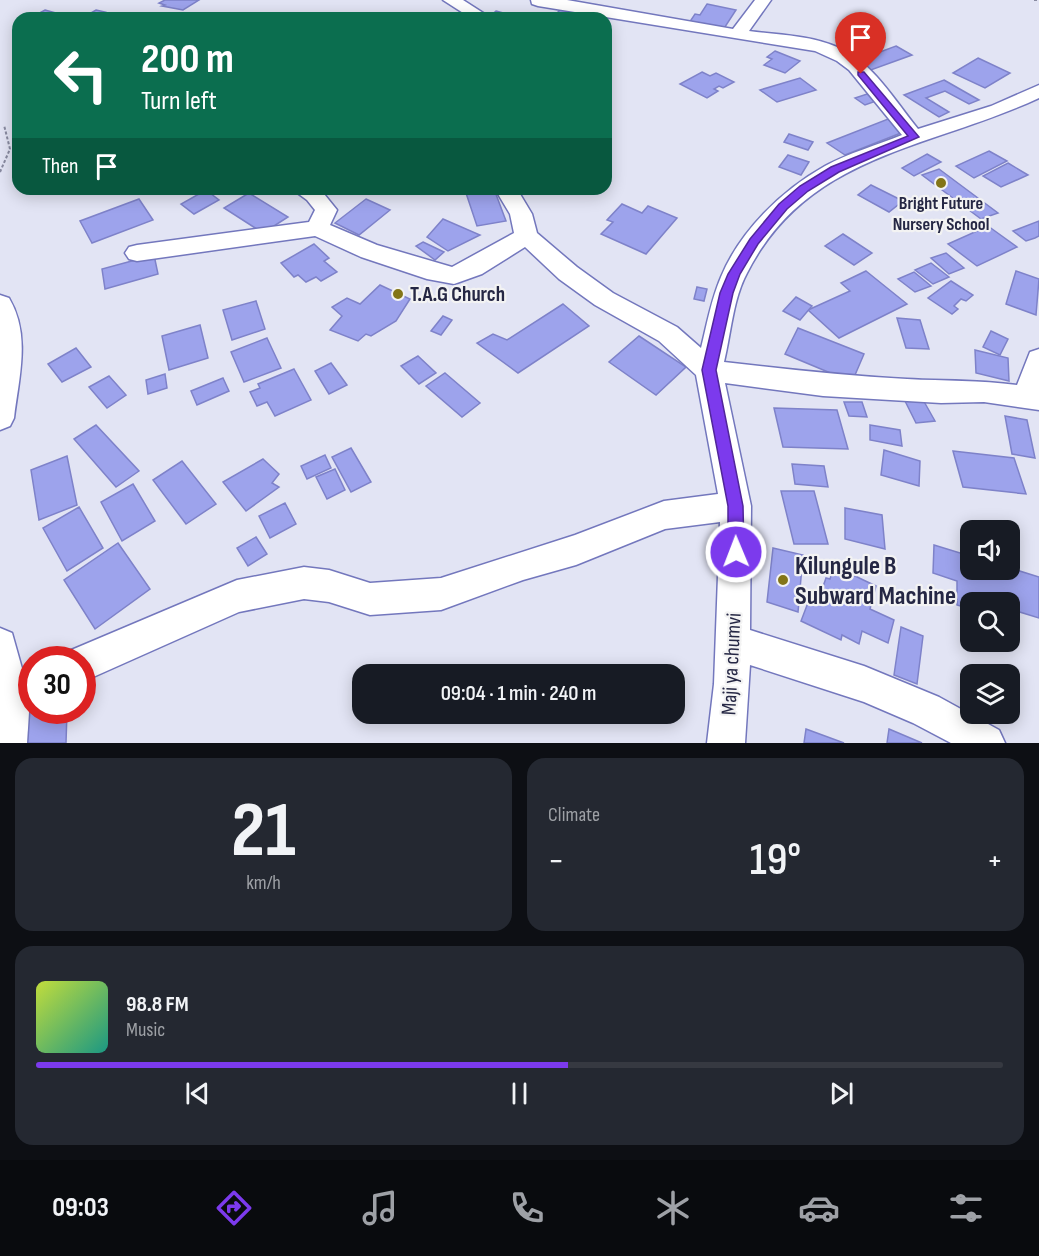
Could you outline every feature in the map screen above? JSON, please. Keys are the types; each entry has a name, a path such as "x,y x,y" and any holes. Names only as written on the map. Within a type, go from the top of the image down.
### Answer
{"street":[{"path":"451,0 472,12"},
{"path":"738,35 763,0"},
{"path":"535,5 648,12 738,35 810,45 833,52 850,63 872,84 914,137"},
{"name":"Maji ya chumvi","path":"726,743 734,643 736,506 709,370 727,293 734,274 754,242 783,206 804,188 835,169 914,137 1035,98"},
{"path":"315,195 326,210 317,228"},
{"path":"509,195 520,214 526,236 568,273 604,299 668,334 709,370 823,385 1033,397 1039,359"},
{"path":"137,253 317,228 369,251 436,273 454,276 474,268 526,236"},
{"path":"0,304 8,326 9,357 0,418"},
{"path":"96,658 237,596 304,583 329,586 370,599 441,594 535,561 576,550 664,515 736,506"},
{"path":"734,643 853,679 952,721 986,743"},
{"path":"0,645 18,684"},
{"path":"8,743 18,707"}],"path":[{"path":"1034,0 1039,0"},
{"path":"0,172 9,160 11,147 4,125"}],"building":[{"path":"165,0 199,0 183,10 162,6 165,5 159,3"},
{"path":"707,4 736,10 723,30 689,23 695,14 700,15"},
{"path":"562,8 582,12 558,12"},
{"path":"896,46 912,55 868,71 853,62"},
{"path":"775,51 800,61 785,73 764,65 772,59 767,57"},
{"path":"978,58 1010,73 985,88 953,73"},
{"path":"702,72 710,76 716,73 734,82 723,88 719,86 714,89 718,91 707,98 680,84"},
{"path":"800,78 816,90 777,102 760,90"},
{"path":"944,80 979,100 969,104 945,91 926,98 949,112 939,117 904,95"},
{"path":"867,94 876,101 865,105 855,98"},
{"path":"888,119 906,131 845,155 827,143"},
{"path":"789,134 813,142 808,150 784,142"},
{"path":"989,151 1007,161 974,178 956,166"},
{"path":"927,154 941,162 914,176 902,168"},
{"path":"788,155 809,162 801,175 779,167"},
{"path":"1008,163 1028,175 1001,187 983,176"},
{"path":"939,169 998,213 981,219 922,175"},
{"path":"871,185 903,201 889,212 858,195"},
{"path":"197,195 212,195 219,200 194,214 181,204"},
{"path":"246,195 252,195 288,217 263,233 224,208"},
{"path":"467,195 496,195 506,221 477,226"},
{"path":"139,199 153,220 92,243 80,221"},
{"path":"366,199 390,210 359,235 335,223"},
{"path":"622,204 642,213 648,206 677,218 646,254 601,234 613,222 607,220"},
{"path":"443,219 480,235 448,251 427,237"},
{"path":"1039,221 1039,236 1035,238 1026,241 1013,231"},
{"path":"988,226 1017,247 977,266 948,244"},
{"path":"843,234 872,253 854,265 825,246"},
{"path":"423,242 444,252 435,260 416,246"},
{"path":"314,244 329,258 324,261 337,272 321,281 316,277 306,282 298,275 294,277 281,263"},
{"path":"946,253 964,268 949,274 931,258"},
{"path":"154,255 158,274 105,289 102,269"},
{"path":"931,263 949,277 933,284 915,270"},
{"path":"866,271 907,304 839,338 808,310 850,291 841,283"},
{"path":"1016,271 1039,279 1036,315 1006,304"},
{"path":"914,272 931,286 915,292 898,279"},
{"path":"951,281 973,295 966,301 961,299 954,306 958,309 952,314 928,298"},
{"path":"380,285 410,299 396,321 371,336 366,334 358,341 330,330 342,316 332,307 347,298 360,304"},
{"path":"697,287 707,289 704,301 694,299"},
{"path":"796,297 812,306 800,320 783,311"},
{"path":"256,301 265,329 232,340 223,310"},
{"path":"563,304 589,326 518,373 477,343 493,334 507,340"},
{"path":"443,316 452,320 441,335 431,331"},
{"path":"897,318 920,320 929,349 906,348"},
{"path":"200,325 208,358 169,370 162,336"},
{"path":"798,328 864,354 852,382 785,354"},
{"path":"991,331 1008,339 1000,355 983,347"},
{"path":"639,336 686,367 656,395 609,362"},
{"path":"267,338 281,368 244,382 231,352"},
{"path":"76,348 91,367 62,382 48,364"},
{"path":"975,350 1008,358 1009,381 976,373"},
{"path":"418,356 436,373 419,384 401,366"},
{"path":"331,363 347,385 329,394 315,371"},
{"path":"294,369 311,400 275,416 267,402 257,406 250,392 260,388 258,384"},
{"path":"445,373 480,403 462,417 426,386"},
{"path":"165,374 167,388 148,394 146,380"},
{"path":"109,376 126,395 107,408 89,387"},
{"path":"223,378 229,391 197,405 191,391"},
{"path":"922,398 935,421 916,423 904,399"},
{"path":"844,402 862,402 867,417 849,416"},
{"path":"774,408 837,410 848,449 783,447"},
{"path":"1005,416 1027,420 1035,458 1012,454"},
{"path":"96,425 139,471 116,487 74,439"},
{"path":"870,425 900,430 902,446 870,440"},
{"path":"351,448 371,482 351,492 332,457"},
{"path":"884,450 920,461 919,486 881,475"},
{"path":"953,451 1014,458 1026,494 963,487"},
{"path":"325,455 331,468 307,479 301,466"},
{"path":"67,456 77,505 39,520 31,470"},
{"path":"263,459 279,474 272,483 279,487 246,511 223,482"},
{"path":"182,461 216,504 186,524 153,480"},
{"path":"792,464 824,466 828,487 795,484"},
{"path":"335,469 345,490 327,499 316,477"},
{"path":"133,484 155,521 122,541 101,502"},
{"path":"781,491 814,491 828,544 794,544"},
{"path":"285,503 296,524 270,538 259,516"},
{"path":"79,507 103,548 67,571 43,528"},
{"path":"845,508 882,515 885,549 845,539"},
{"path":"256,537 267,554 248,566 237,548"},
{"path":"118,543 150,589 95,629 64,580"},
{"path":"934,545 960,553 960,580 1020,580 1020,571 1039,577 1039,618 1020,612 1020,592 960,592 960,606 957,605 957,581 933,573"},
{"path":"773,548 803,555 798,612 767,602"},
{"path":"834,566 876,586 870,609 894,620 888,643 862,631 859,644 842,635 841,640 801,621 809,600 817,604 826,578 830,579"},
{"path":"901,627 923,636 917,684 894,675"},
{"path":"16,708 18,708 18,724 67,724 66,743 14,743"},
{"path":"806,729 844,743 804,743"},
{"path":"889,729 922,743 887,743"}],"place":[{"name":"Bright Future Nursery School","path":"941,183"},
{"name":"T.A.G Church","path":"398,294"},
{"name":"Kilungule B Subward Machine","path":"783,580"}],"route":[{"path":"736,552 736,506 709,370 727,293 734,274 754,242 783,206 804,188 835,169 914,137 872,84 861,74"}]}
